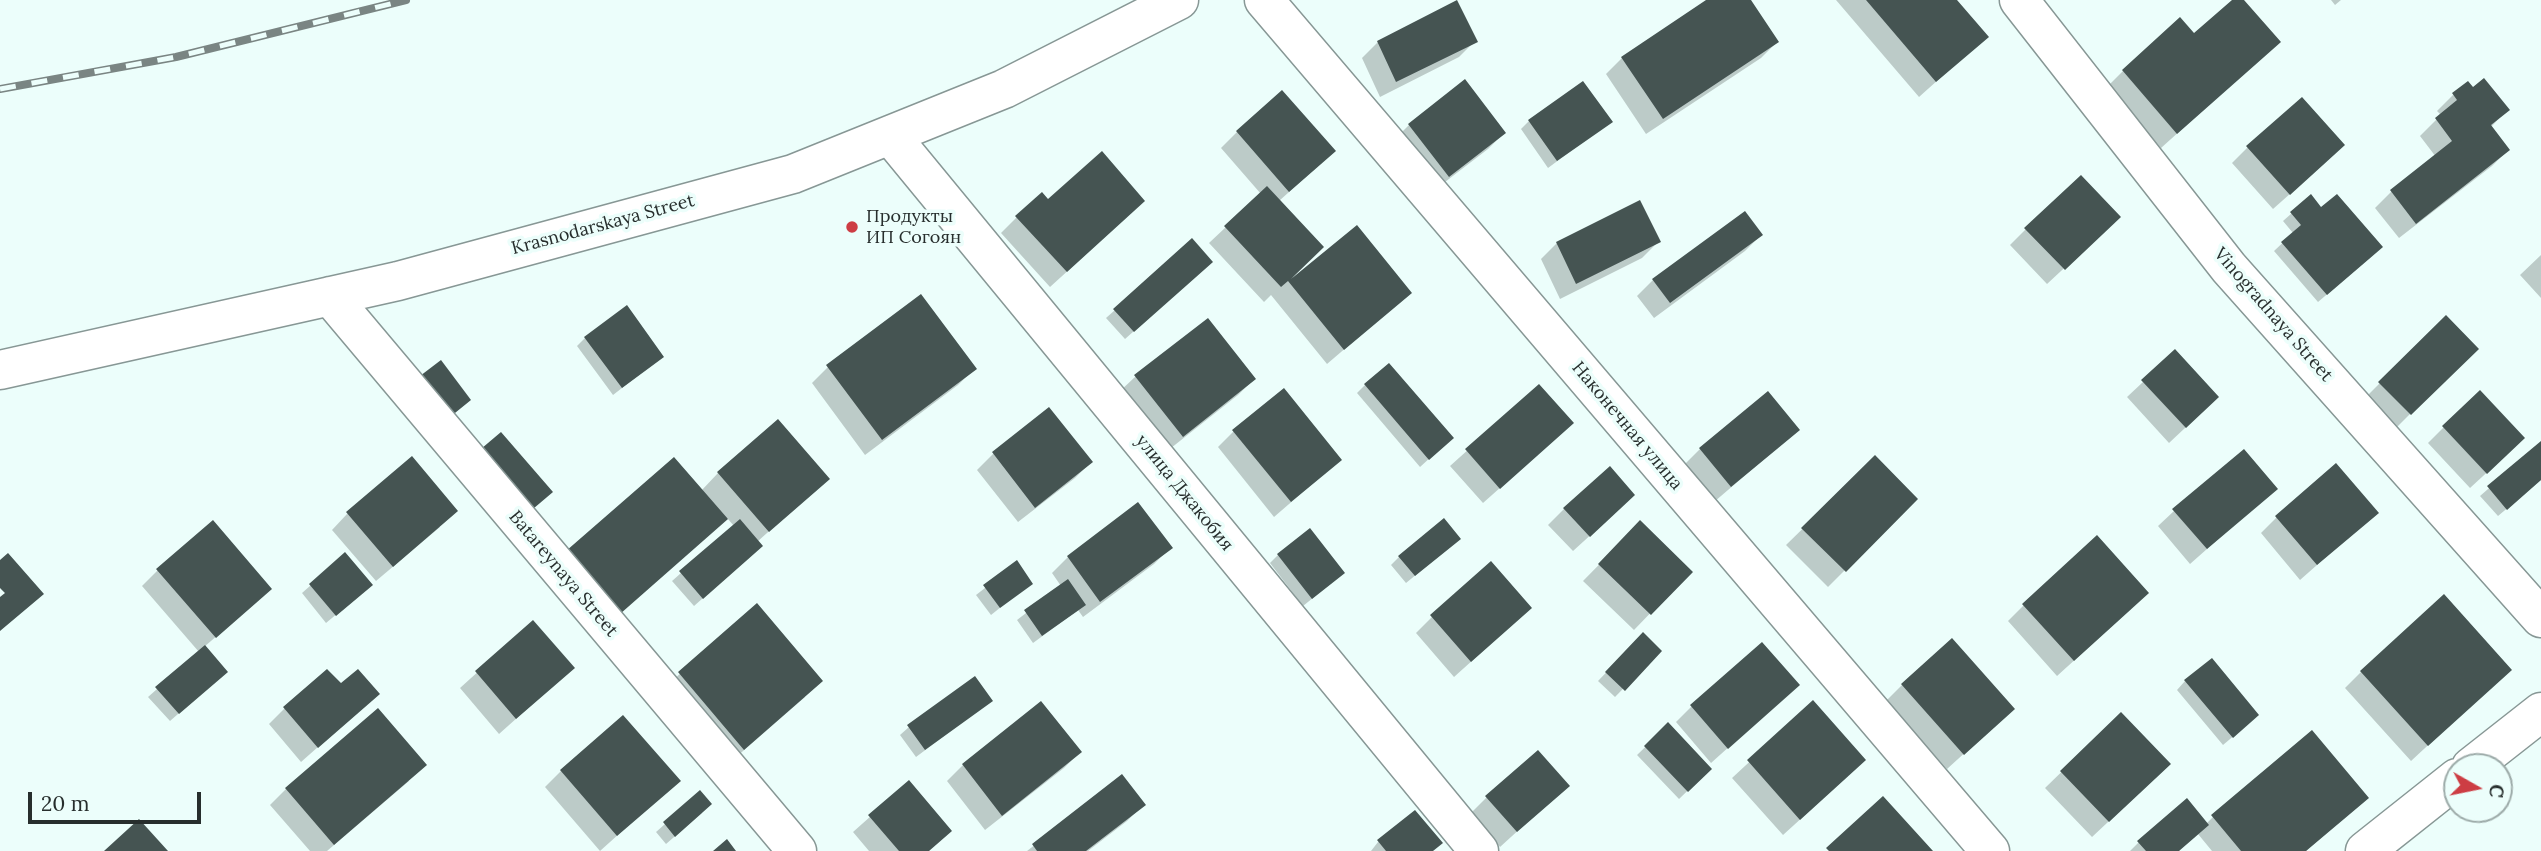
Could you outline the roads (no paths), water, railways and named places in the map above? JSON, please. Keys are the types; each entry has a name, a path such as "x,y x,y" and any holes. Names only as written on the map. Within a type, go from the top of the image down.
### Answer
{"street":[{"name":"Krasnodarskaya Street","path":"0,370 398,281 793,174 1004,89 1179,0"},
{"name":"Наконечная улица","path":"1264,0 1990,851"},
{"name":"Vinogradnaya Street","path":"2019,0 2229,268 2541,618"},
{"name":"улица Джакобия","path":"890,135 1479,851"},
{"name":"Batareynaya Street","path":"330,296 797,851"},
{"path":"2489,753 2541,712"},
{"path":"2365,851 2443,789"}],"railway":[{"path":"0,89 176,57 406,0"}],"place":[{"name":"Продукты ИП Согоян","path":"852,227"}]}
